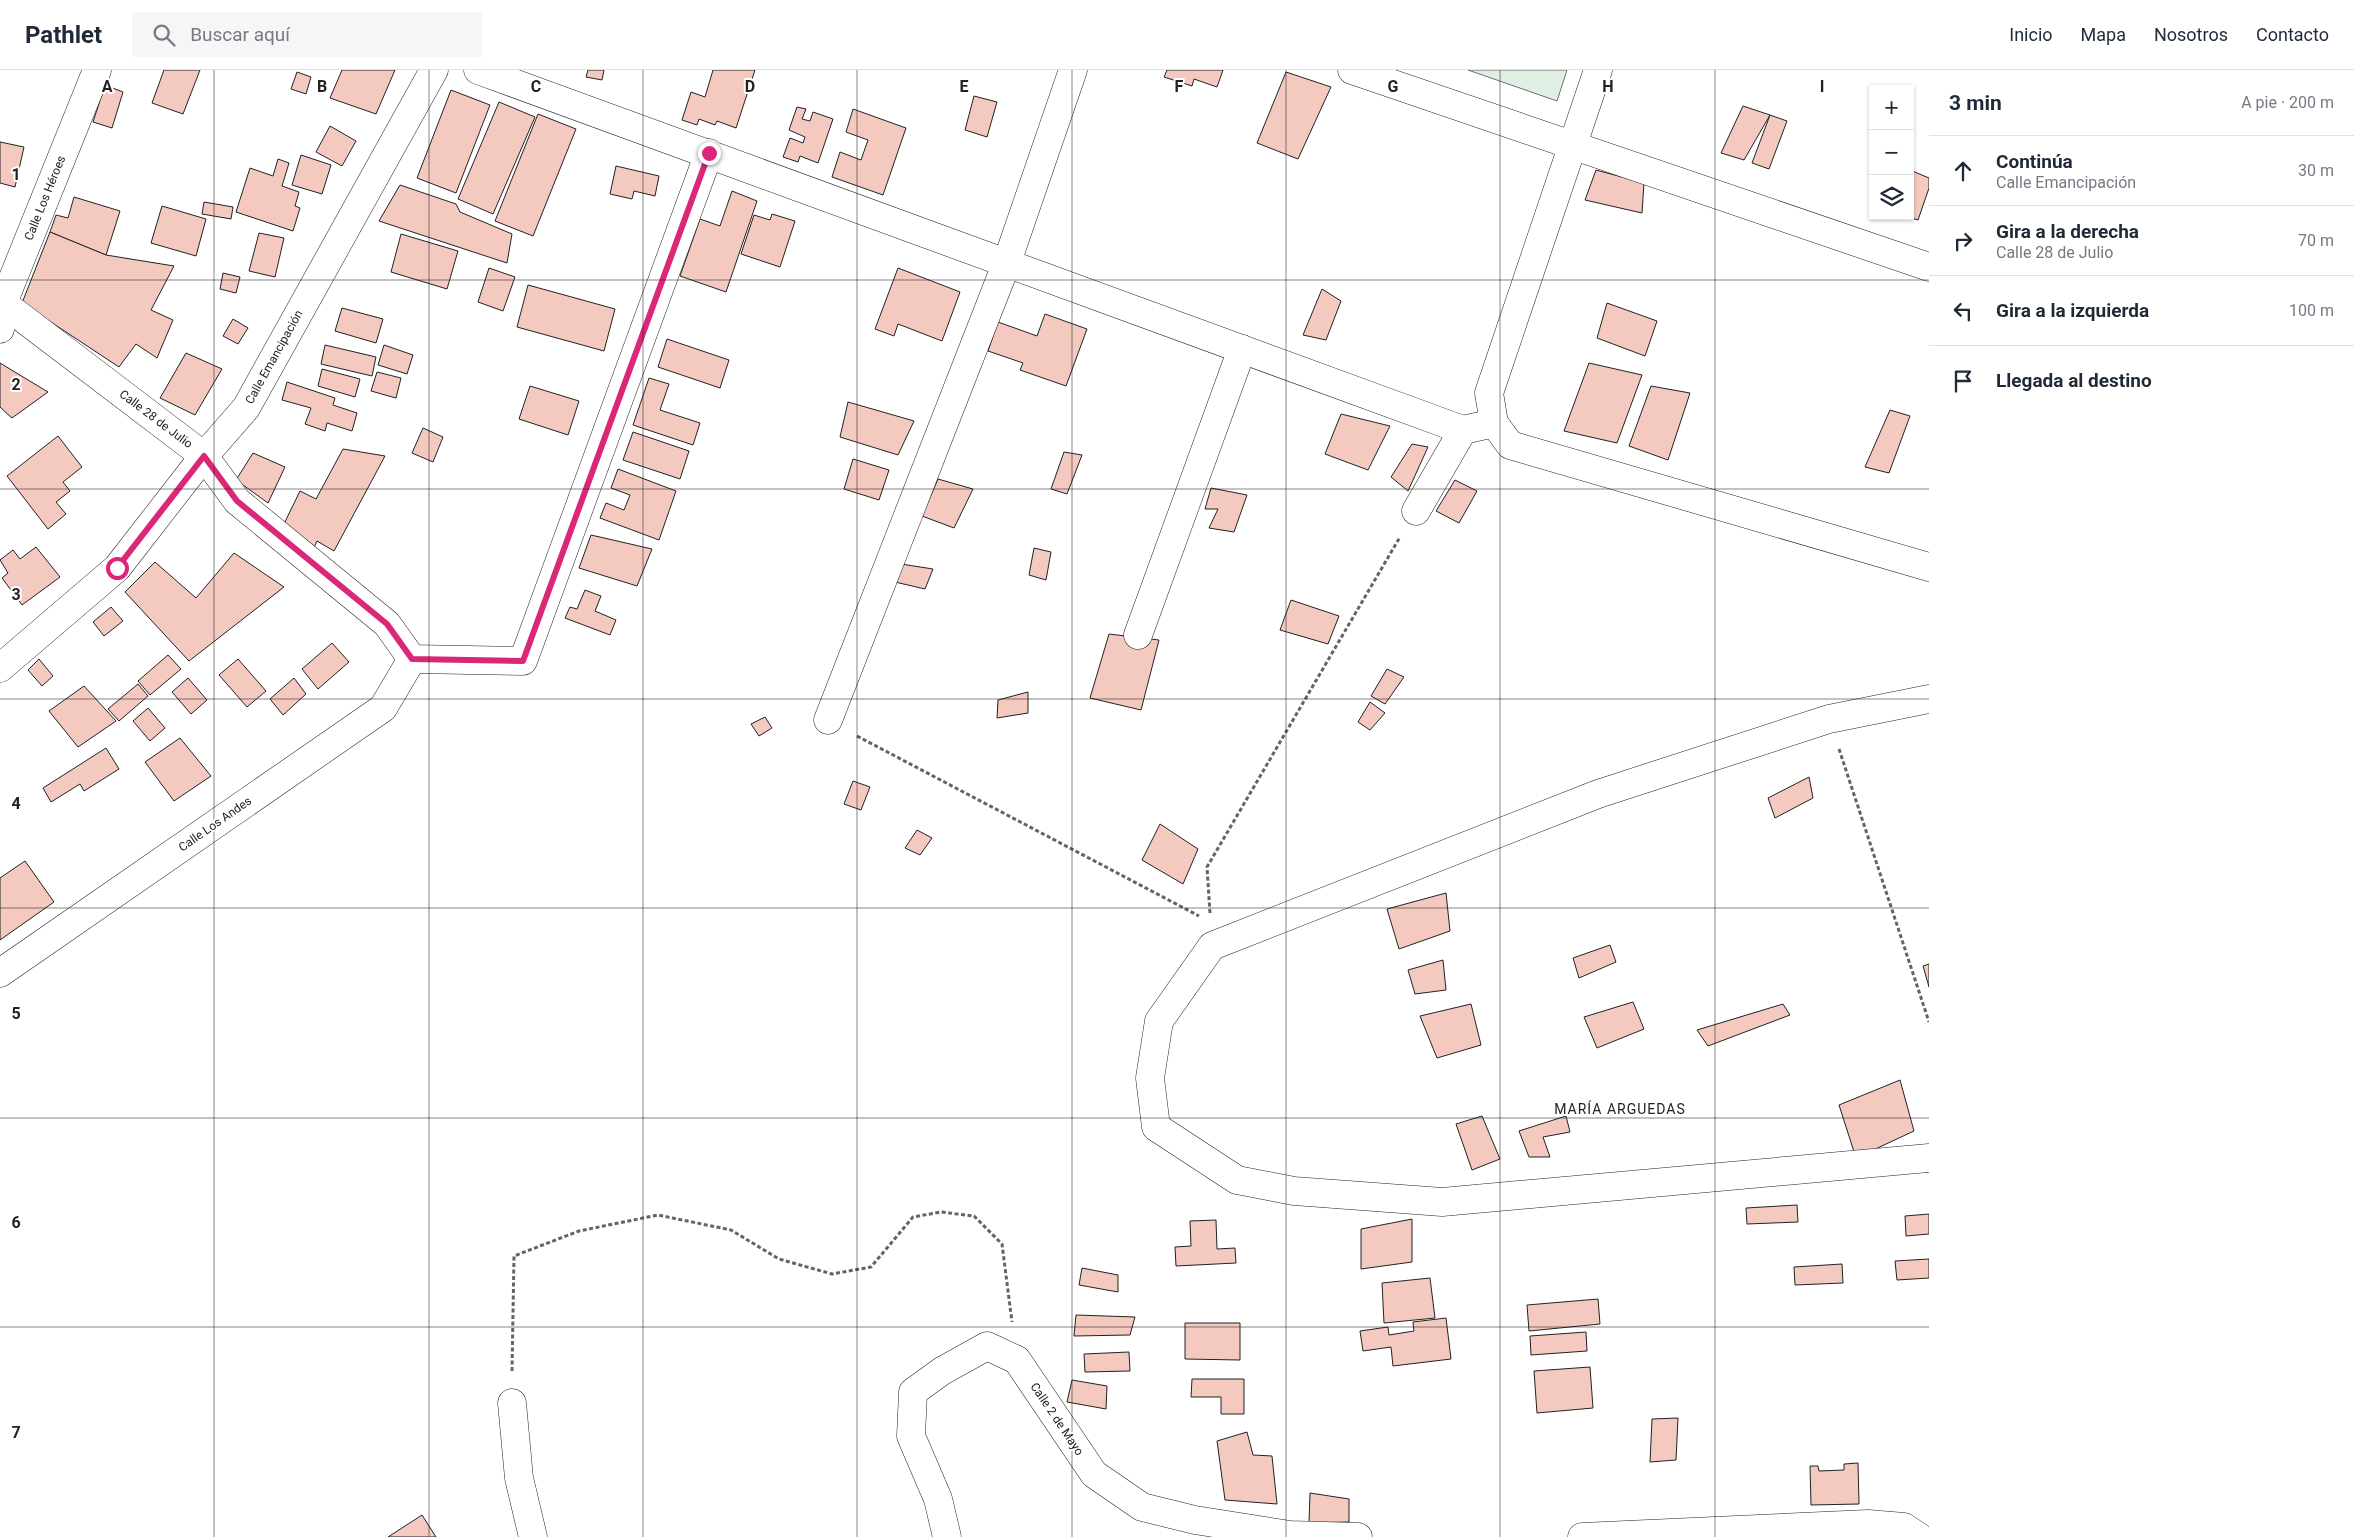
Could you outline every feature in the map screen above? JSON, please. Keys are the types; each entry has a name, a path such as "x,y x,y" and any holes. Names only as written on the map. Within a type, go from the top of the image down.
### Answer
{"street":[{"name":"Calle Los Héroes","path":"1,311 97,70"},
{"name":"Calle Emancipación","path":"0,668 117,568 204,456 246,408 434,70"},
{"path":"478,70 1463,430 1494,423"},
{"path":"828,720 1007,262 1074,70"},
{"path":"1352,70 1929,267"},
{"path":"1598,70 1489,393 1494,423 1510,444 1929,567"},
{"path":"412,659 523,661 709,153"},
{"name":"Calle 28 de Julio","path":"1,311 204,456 237,501 387,624 412,659"},
{"path":"1138,635 1242,349"},
{"path":"1416,511 1463,430"},
{"name":"Calle Los Andes","path":"0,973 382,708 412,659"},
{"path":"1929,699 1830,720 1598,794 1211,934 1159,1021 1150,1078 1156,1127 1237,1180 1294,1191 1442,1202 1929,1158"},
{"path":"947,1537 938,1499 911,1436 913,1392 942,1371 987,1346 1017,1360"},
{"name":"Calle 2 de Mayo","path":"1017,1360 1094,1474 1142,1507 1195,1520 1290,1535 1358,1537"},
{"path":"512,1403 519,1478 532,1537"},
{"path":"1582,1537 1868,1524 1904,1527 1919,1537"}],"path":[{"path":"1211,934 1207,866 1416,511"},
{"path":"828,720 1211,934"},
{"path":"1830,720 1929,1022"},
{"path":"512,1403 514,1256 580,1231 658,1215 731,1230 778,1259 832,1274 871,1267 913,1217 941,1212 974,1216 1002,1244 1017,1360"}],"green space":[{"path":"1468,70 1567,70 1557,101"}],"building":[{"path":"164,70 200,70 183,114 152,103"},
{"path":"342,70 395,70 376,114 330,98"},
{"path":"588,70 604,70 602,80 586,77"},
{"path":"713,70 755,70 736,128 717,121 715,125 699,119 697,125 682,120 691,92 705,97"},
{"path":"1167,70 1223,70 1217,87 1194,79 1192,86 1164,77"},
{"path":"297,72 311,77 306,94 291,89"},
{"path":"1286,72 1331,87 1298,159 1257,143"},
{"path":"105,85 123,92 112,128 93,122"},
{"path":"451,90 490,105 456,193 417,178"},
{"path":"974,96 997,102 987,137 965,130"},
{"path":"499,102 535,117 493,214 458,199"},
{"path":"1743,106 1770,115 1744,160 1721,153"},
{"path":"797,107 806,109 802,119 810,121 813,112 833,119 818,163 800,156 798,162 783,157 790,138 803,143 805,137 789,130"},
{"path":"853,109 906,128 883,195 832,177 840,152 861,160 868,140 846,132"},
{"path":"538,114 576,129 533,236 495,221"},
{"path":"1770,115 1787,121 1769,169 1752,163"},
{"path":"330,126 356,141 342,166 316,152"},
{"path":"0,142 24,147 15,187 0,183"},
{"path":"301,155 331,165 322,194 292,185"},
{"path":"278,159 289,163 282,186 299,192 295,206 300,208 293,231 236,212 250,168 273,176"},
{"path":"616,166 659,176 655,196 634,191 632,199 610,194"},
{"path":"1596,170 1644,183 1642,213 1585,200"},
{"path":"1914,172 1929,178 1929,188 1918,220 1914,219"},
{"path":"400,185 456,204 460,212 512,234 507,263 379,221"},
{"path":"732,191 757,201 726,292 680,276 700,219 720,226"},
{"path":"74,197 120,211 106,255 50,232 56,215 68,218"},
{"path":"204,202 233,207 231,219 202,214"},
{"path":"162,206 206,219 196,256 151,243"},
{"path":"772,214 795,221 780,267 741,254 754,215 770,220"},
{"path":"50,232 106,255 174,266 151,310 173,320 157,358 136,344 119,367 22,303"},
{"path":"259,233 284,238 275,277 249,271"},
{"path":"401,234 458,251 447,289 391,272"},
{"path":"489,268 515,277 503,311 478,302"},
{"path":"898,268 960,292 942,341 898,324 894,336 875,329"},
{"path":"223,273 240,277 236,293 220,289"},
{"path":"528,285 615,309 604,351 517,327"},
{"path":"1322,289 1341,301 1326,340 1303,335"},
{"path":"1607,303 1657,321 1645,356 1597,338"},
{"path":"342,308 383,319 376,343 335,331"},
{"path":"1045,314 1087,329 1066,386 1020,370 1023,363 988,351 998,322 1037,336"},
{"path":"233,319 248,328 238,344 223,336"},
{"path":"667,339 729,360 720,388 658,367"},
{"path":"325,345 376,357 372,376 321,364"},
{"path":"384,345 413,355 407,374 378,365"},
{"path":"186,353 222,369 195,415 160,398"},
{"path":"0,363 48,392 12,418 0,407"},
{"path":"1589,363 1642,375 1617,443 1564,431"},
{"path":"322,369 360,379 355,397 318,386"},
{"path":"377,372 401,378 396,398 371,391"},
{"path":"649,378 669,384 660,410 700,423 693,445 633,425"},
{"path":"287,382 335,398 333,405 357,413 352,431 327,423 325,431 305,424 311,408 282,400"},
{"path":"530,386 579,401 568,435 519,419"},
{"path":"1651,386 1690,393 1668,460 1629,446"},
{"path":"848,402 914,421 898,455 840,437"},
{"path":"1890,410 1910,416 1889,473 1865,467"},
{"path":"1341,414 1390,426 1368,470 1325,454"},
{"path":"423,428 443,437 433,462 412,453"},
{"path":"633,432 689,451 680,479 623,460"},
{"path":"58,436 82,467 63,482 70,491 56,502 66,514 48,529 7,476"},
{"path":"1412,444 1428,447 1408,491 1391,477"},
{"path":"343,449 385,456 334,551 317,541 311,554 281,530 300,491 316,499"},
{"path":"1064,452 1082,455 1067,494 1051,489"},
{"path":"253,453 285,467 268,503 236,480"},
{"path":"853,459 889,470 879,500 844,489"},
{"path":"618,469 676,491 659,540 600,518 606,503 624,510 630,495 611,488"},
{"path":"938,479 973,489 954,528 922,516"},
{"path":"1455,480 1477,491 1459,523 1436,511"},
{"path":"1211,488 1247,495 1234,532 1209,528 1218,509 1205,509"},
{"path":"591,535 652,549 637,586 579,568"},
{"path":"36,547 60,577 22,605 2,578 8,573 0,560 13,550 20,559"},
{"path":"1034,548 1051,552 1046,580 1029,575"},
{"path":"234,553 284,587 189,661 125,592 155,562 196,598"},
{"path":"901,564 933,569 925,589 895,582"},
{"path":"585,590 601,596 595,611 616,620 610,635 565,618 570,607 577,609"},
{"path":"1291,600 1339,616 1328,644 1280,630"},
{"path":"111,607 123,621 104,636 93,622"},
{"path":"1109,634 1159,640 1141,710 1090,698"},
{"path":"332,643 349,662 318,689 302,669"},
{"path":"168,655 181,669 150,695 138,681"},
{"path":"39,659 53,676 42,686 28,670"},
{"path":"238,659 266,691 247,707 219,675"},
{"path":"1387,669 1404,677 1385,704 1371,696"},
{"path":"188,678 207,700 191,714 172,692"},
{"path":"294,678 306,694 283,715 270,699"},
{"path":"138,684 148,696 119,721 108,709"},
{"path":"84,686 116,721 78,747 49,711"},
{"path":"1028,692 1028,713 997,718 998,700"},
{"path":"1370,702 1385,713 1370,730 1358,722"},
{"path":"148,708 165,728 150,741 133,721"},
{"path":"765,717 772,728 759,736 751,724"},
{"path":"180,738 211,776 174,801 145,762"},
{"path":"106,748 119,769 84,791 80,784 51,802 43,788"},
{"path":"1809,777 1813,798 1775,818 1768,798"},
{"path":"853,781 870,787 861,810 844,804"},
{"path":"1160,824 1198,849 1183,884 1142,860"},
{"path":"917,830 932,838 920,855 905,848"},
{"path":"25,861 54,902 0,940 0,878"},
{"path":"1446,893 1450,931 1399,949 1387,909"},
{"path":"1610,945 1616,962 1579,978 1573,958"},
{"path":"1443,960 1446,990 1415,994 1408,970"},
{"path":"1929,964 1929,987 1923,966"},
{"path":"1633,1002 1644,1029 1597,1048 1584,1017"},
{"path":"1471,1004 1481,1045 1437,1058 1420,1016"},
{"path":"1783,1004 1790,1015 1708,1046 1697,1030"},
{"path":"1900,1080 1914,1131 1856,1158 1839,1105"},
{"path":"1482,1116 1500,1159 1472,1170 1456,1124"},
{"path":"1566,1116 1570,1132 1543,1137 1550,1157 1529,1157 1519,1131"},
{"path":"1797,1205 1798,1222 1747,1224 1746,1208"},
{"path":"1929,1214 1929,1234 1906,1236 1905,1216"},
{"path":"1412,1219 1412,1262 1361,1269 1361,1229"},
{"path":"1216,1220 1217,1249 1235,1248 1236,1263 1176,1266 1175,1247 1191,1246 1190,1221"},
{"path":"1929,1259 1929,1278 1897,1280 1895,1261"},
{"path":"1842,1264 1843,1283 1795,1285 1794,1267"},
{"path":"1082,1268 1118,1275 1118,1292 1079,1285"},
{"path":"1430,1278 1435,1318 1384,1323 1382,1283"},
{"path":"1598,1299 1600,1324 1529,1331 1527,1305"},
{"path":"1076,1315 1135,1317 1130,1335 1074,1336"},
{"path":"1446,1318 1451,1359 1393,1366 1391,1347 1363,1351 1360,1331 1388,1327 1389,1335 1414,1331 1413,1322"},
{"path":"1185,1323 1240,1323 1240,1360 1185,1359"},
{"path":"1586,1332 1587,1351 1531,1355 1530,1336"},
{"path":"1129,1352 1130,1371 1085,1372 1084,1354"},
{"path":"1590,1367 1593,1408 1537,1413 1534,1371"},
{"path":"1192,1379 1244,1379 1244,1414 1221,1414 1221,1397 1191,1397"},
{"path":"1072,1380 1107,1386 1106,1409 1067,1402"},
{"path":"1678,1418 1676,1460 1650,1462 1652,1419"},
{"path":"1247,1432 1253,1455 1272,1456 1277,1504 1225,1500 1217,1441"},
{"path":"1858,1463 1859,1504 1811,1505 1810,1466 1818,1466 1819,1471 1844,1470 1844,1464"},
{"path":"1310,1493 1349,1499 1349,1522 1309,1523"},
{"path":"422,1515 436,1537 388,1537"}],"district":[{"name":"MARÍA ARGUEDAS","path":"1620,1109"}],"route":[{"path":"117,568 204,456 237,501 387,624 412,659 523,661 709,153"}]}
